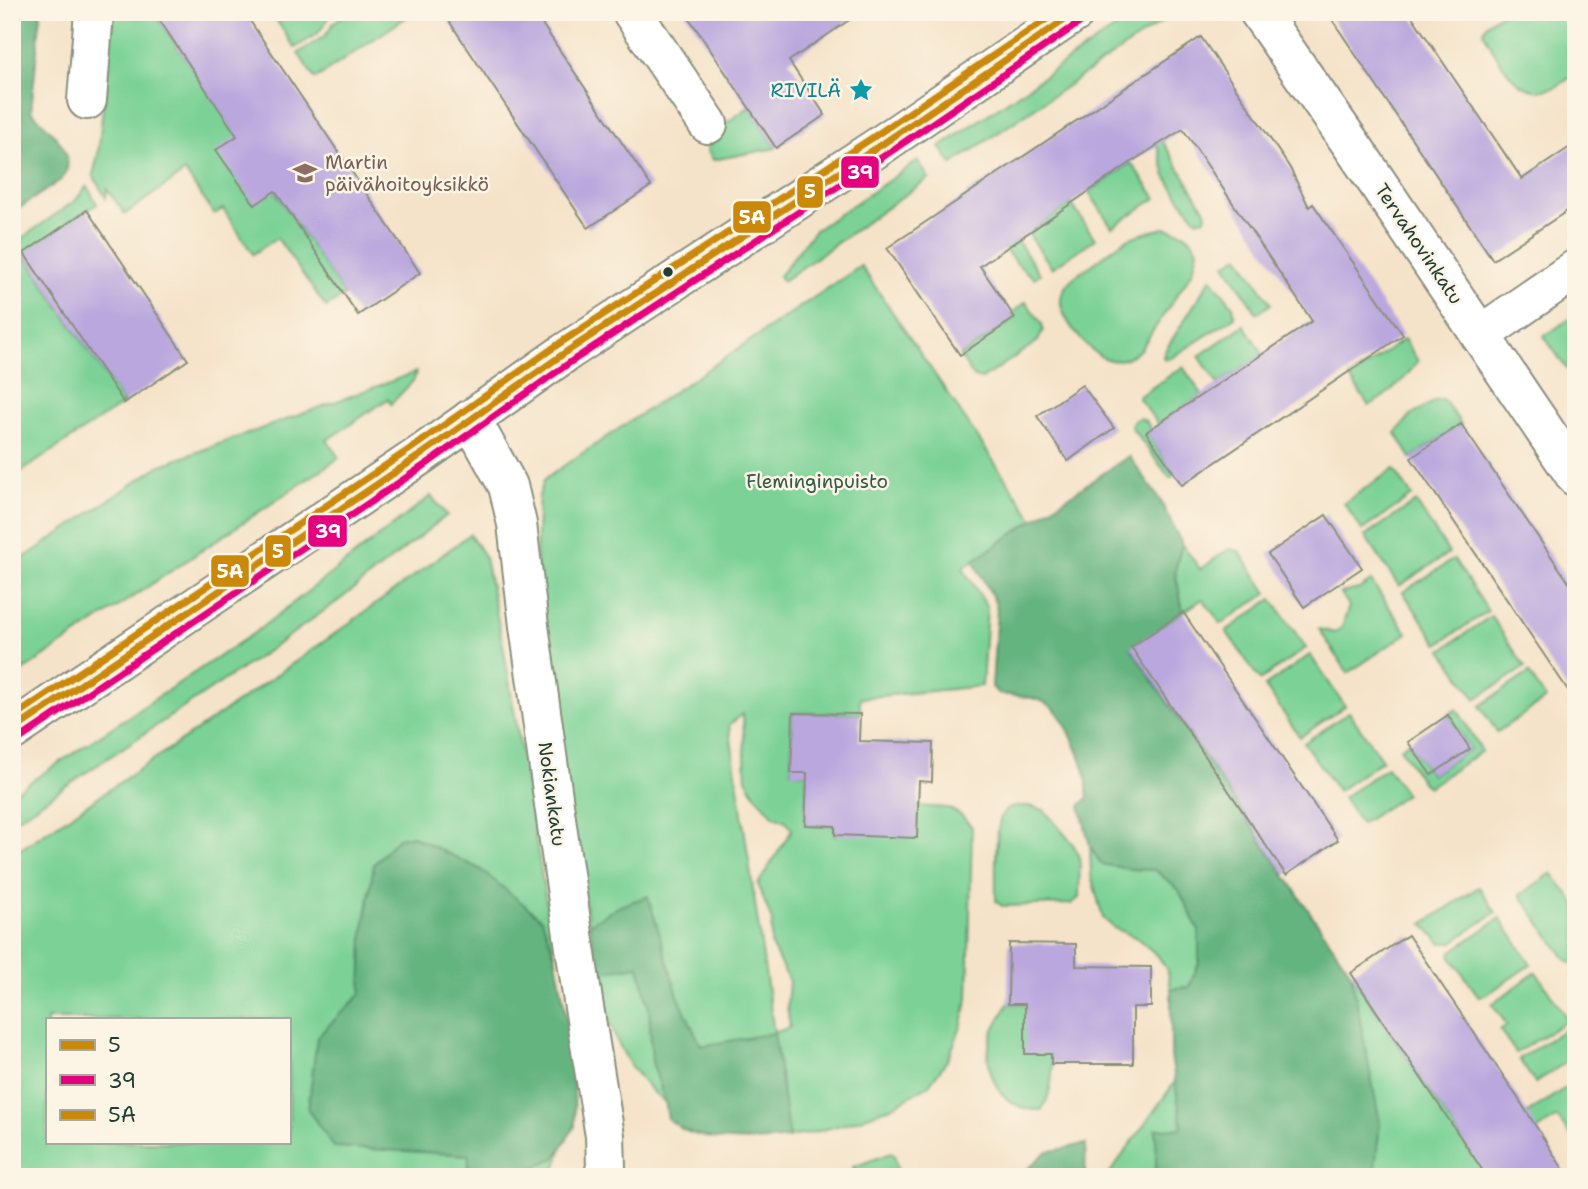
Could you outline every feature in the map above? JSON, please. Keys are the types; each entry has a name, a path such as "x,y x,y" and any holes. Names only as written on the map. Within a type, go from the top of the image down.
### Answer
{"street":[{"path":"87,100 94,12"},
{"path":"632,12 708,124"},
{"path":"12,731 566,352 878,147 1076,12"},
{"name":"Tervahovinkatu","path":"1259,12 1576,477"},
{"path":"1480,335 1576,269"},
{"name":"Nokiankatu","path":"471,419 508,486 517,524 530,638 558,833 606,1136 606,1167 603,1177"}],"green space":[{"path":"12,12 41,12 31,111 60,142 65,151 67,169 62,179 12,213"},
{"path":"113,12 154,12 345,295 326,307 277,238 253,254 223,209 214,214 185,172 125,214 107,189 106,198 93,175 98,155"},
{"path":"271,12 325,12 329,18 318,33 295,48"},
{"path":"349,12 414,12 315,79 298,53 325,36 334,22"},
{"path":"1139,12 1156,12 1163,21 952,164 940,147"},
{"path":"1504,12 1572,12 1576,18 1576,74 1553,88 1540,90 1518,83 1502,64 1483,32 1489,22"},
{"path":"749,107 776,148 713,160 707,150 707,137"},
{"path":"1144,111 1205,210 1205,219 1196,219 1166,176 1158,148 1136,116"},
{"path":"918,161 929,178 783,281 779,276 814,231"},
{"path":"1131,163 1156,198 1112,227 1089,192"},
{"path":"87,186 97,204 24,254 124,403 12,478 12,245 75,201"},
{"path":"980,186 1040,274 1034,278 1006,250 968,194"},
{"path":"1071,203 1095,239 1052,268 1028,233"},
{"path":"1165,228 1185,234 1195,244 1198,250 1193,271 1140,350 1118,360 1103,357 1094,352 1070,325 1062,307 1063,291 1073,278 1124,241"},
{"path":"1239,256 1271,304 1257,313 1225,264"},
{"name":"Fleminginpuisto","path":"861,266 1033,519 1131,647 1470,1151 1576,1081 1576,1143 1557,1117 1482,1168 1487,1177 1107,1177 1262,960 988,551 963,568 987,607 982,686 860,698 860,714 793,713 791,772 807,773 805,825 835,826 835,835 918,806 948,808 961,815 972,827 968,999 961,1027 948,1059 929,1085 891,1107 852,1122 774,1140 674,1110 651,1090 631,1067 616,1039 562,794 536,553 539,496 544,480","holes":["743,714 746,779 756,796 774,816 786,821 792,830 758,884 772,921 771,945 789,981 787,1006 790,1027 774,1033 729,725"]},
{"path":"1211,278 1233,306 1235,317 1171,358 1164,359 1165,351"},
{"path":"1026,302 1042,324 1043,330 1038,341 982,379 974,377 960,356 1015,318 1012,313"},
{"path":"1576,315 1576,363 1567,369 1544,336"},
{"path":"1244,325 1263,354 1218,384 1199,356"},
{"path":"1404,339 1418,361 1396,386 1369,406 1350,378"},
{"path":"1183,367 1202,395 1158,424 1138,397"},
{"path":"416,372 413,381 391,404 388,399 327,440 339,458 12,678 12,566 159,466"},
{"path":"1437,400 1444,400 1461,424 1411,458 1396,433 1411,415"},
{"path":"1140,418 1146,421 1151,429 1147,433 1175,475 1170,478 1131,427 1133,421"},
{"path":"1129,456 1160,500 1182,544 1175,571 1183,612 1131,648 1351,973 1380,1123 1374,1177 1156,1177 1156,1129 1182,1128 1171,1055 1171,989 1189,987 1199,963 1199,931 1179,890 1155,870 1101,864 1090,846 1080,806 1088,798 1084,769 1073,739 1057,712 1046,703 1027,697 999,694 992,687 997,609 974,560"},
{"path":"1394,469 1412,496 1362,530 1344,503"},
{"path":"431,496 447,515 342,598 265,653 12,822 12,794 257,631"},
{"path":"1416,502 1449,553 1399,586 1365,536"},
{"path":"470,534 485,558 503,645 556,960 562,1147 553,1177 12,1177 12,855 244,698"},
{"path":"1182,544 1200,569 1229,549 1239,551 1267,593 1221,624 1203,599 1183,612 1175,571"},
{"path":"1454,559 1488,611 1438,644 1403,592"},
{"path":"1371,581 1407,633 1348,673 1319,629 1335,633 1342,627 1349,606 1341,593 1359,589"},
{"path":"1272,599 1306,648 1260,680 1226,631"},
{"path":"1491,616 1525,667 1476,699 1442,650"},
{"path":"1310,655 1345,706 1300,737 1265,686"},
{"path":"1529,673 1546,699 1497,732 1480,706"},
{"path":"1457,709 1482,751 1428,787 1400,748 1408,742 1431,775 1470,749 1448,715"},
{"path":"1349,712 1382,760 1338,791 1304,743"},
{"path":"1387,767 1406,794 1361,824 1343,798"},
{"path":"1014,806 1044,810 1073,844 1080,858 1079,898 1071,904 1002,906 996,901 996,855 1000,820 1003,813"},
{"path":"412,836 480,869 542,919 556,959 573,1055 575,1126 555,1158 525,1171 521,1177 468,1177 469,1155 334,1147 308,1110 317,1037 361,994 363,935 374,864 398,838"},
{"path":"1090,846 1102,864 1155,870 1179,890 1199,931 1199,963 1189,987 1171,989 1168,972 1158,956 1137,938 1114,928 1103,918 1091,875"},
{"path":"1552,873 1576,904 1576,966 1566,959 1520,895"},
{"path":"1479,887 1496,912 1451,943 1441,943 1423,924"},
{"path":"648,896 678,996 701,1046 774,1033 789,1138 750,1141 706,1137 682,1129 668,1119 652,1062 649,1008 639,966 599,972 589,924 620,906"},
{"path":"1500,918 1531,964 1479,997 1450,955"},
{"path":"1536,972 1568,1020 1516,1053 1500,1030 1507,1025 1492,1004"},
{"path":"1008,1004 1025,1004 1050,1050 1051,1084 1041,1110 1014,1104 1004,1096 991,1074 989,1047 992,1034"},
{"path":"1571,1025 1576,1032 1576,1055 1535,1083 1519,1059"},
{"path":"1086,1144 1085,1177 1019,1177 1046,1152"},
{"path":"891,1153 894,1155 899,1177 855,1177 853,1167"}],"building":[{"path":"154,12 244,12 420,273 358,315 275,191 255,205 216,150 237,136"},
{"path":"443,12 534,12 651,186 588,228"},
{"path":"685,12 861,12 789,61 825,115 776,148"},
{"path":"1327,12 1409,12 1522,179 1576,143 1576,205 1493,260"},
{"path":"1201,37 1290,168 1309,207 1313,204 1403,335 1182,485 1146,432 1312,321 1183,129 980,266 1015,318 960,355 887,248"},
{"path":"87,210 188,360 124,403 24,253"},
{"path":"1082,385 1114,428 1068,461 1037,416"},
{"path":"1461,424 1576,593 1576,702 1411,458"},
{"path":"1326,515 1362,568 1304,607 1268,554"},
{"path":"1183,612 1338,840 1286,875 1131,647"},
{"path":"793,713 860,714 859,741 933,743 932,782 919,781 917,838 835,835 835,826 805,825 807,773 791,773"},
{"path":"1448,715 1470,749 1431,775 1408,742"},
{"path":"1408,935 1568,1177 1487,1177 1351,973"},
{"path":"1009,943 1076,944 1076,966 1151,967 1151,1007 1133,1007 1133,1064 1051,1064 1051,1054 1025,1054 1025,1004 1008,1004"}],"transit line":[{"name":"5A","path":"12,718 416,445 560,343 872,138 1057,12"},
{"name":"5","path":"12,731 422,454 566,352 878,147 1076,12"},
{"name":"39","path":"18,740 428,463 572,361 884,156 1082,21"}],"place":[{"name":"RIVILÄ","path":"861,90"},
{"name":"Martin päivähoitoyksikkö","path":"305,173"}]}
